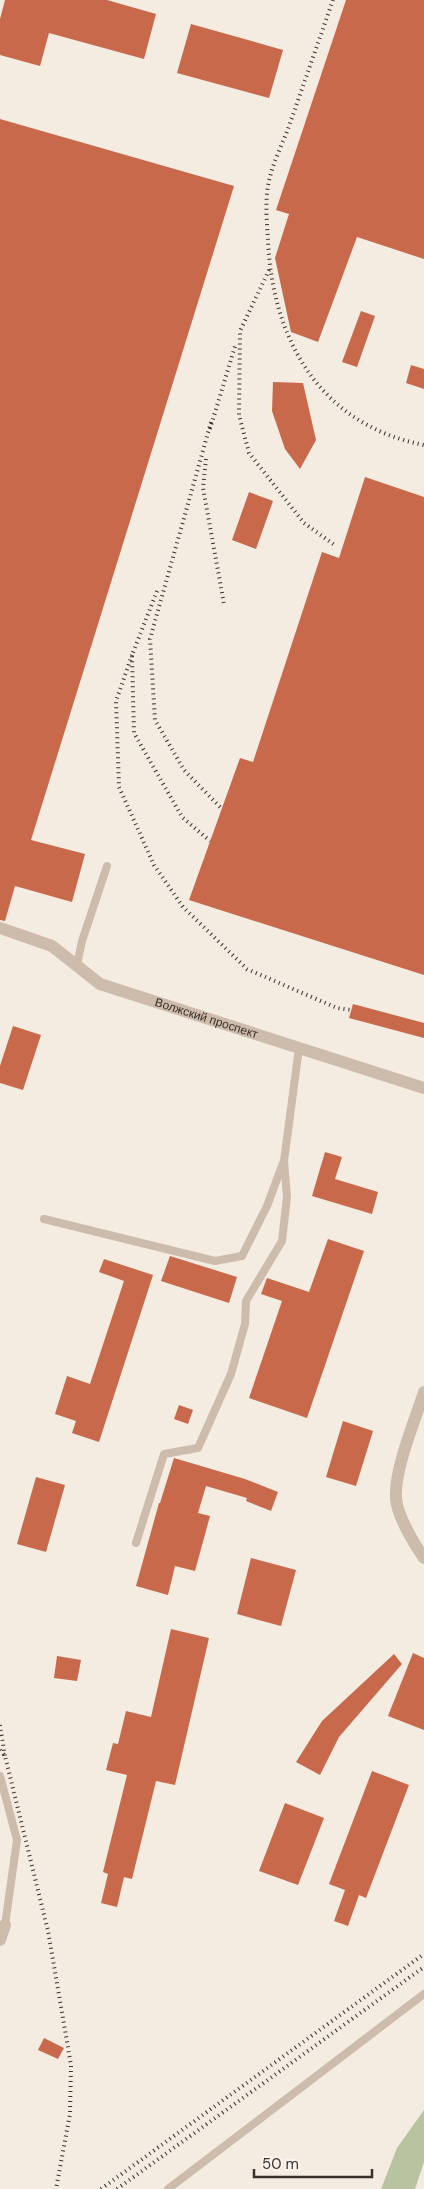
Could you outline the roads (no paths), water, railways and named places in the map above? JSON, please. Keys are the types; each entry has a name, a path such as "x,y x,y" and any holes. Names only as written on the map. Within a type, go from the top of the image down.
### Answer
{"street":[{"name":"Волжский проспект","path":"0,928 52,946 100,984 424,1088"},
{"path":"424,1392 398,1474 396,1500 411,1540 424,1558"},
{"path":"0,1940 4,1925"}],"lane":[{"path":"77,965 82,941 107,866"},
{"path":"136,1543 164,1454 198,1448 230,1374 245,1324 246,1301 282,1241 287,1197 284,1161 299,1048"},
{"path":"44,1219 215,1261 242,1256 267,1206 284,1161"},
{"path":"0,1776 17,1840 4,1925"},
{"path":"168,2189 424,1994"}],"railway":[{"path":"333,0 269,179 266,213 268,240 272,276 279,311 292,343 308,372 330,397 356,418 388,435 424,445"},
{"path":"269,270 240,331 239,415 249,453 304,523 336,546"},
{"path":"210,429 236,343"},
{"path":"211,422 150,639 155,720 184,770 222,809"},
{"path":"206,459 203,488 224,604"},
{"path":"157,591 132,655 134,733 182,817 210,841"},
{"path":"132,655 116,701 119,787 154,865 183,907 247,969 337,1008 351,1010"},
{"path":"0,1725 5,1757"},
{"path":"0,1750 5,1756 48,1931 71,2065 70,2114 56,2189"},
{"path":"101,2189 424,1954"},
{"path":"117,2189 424,1967"}]}
